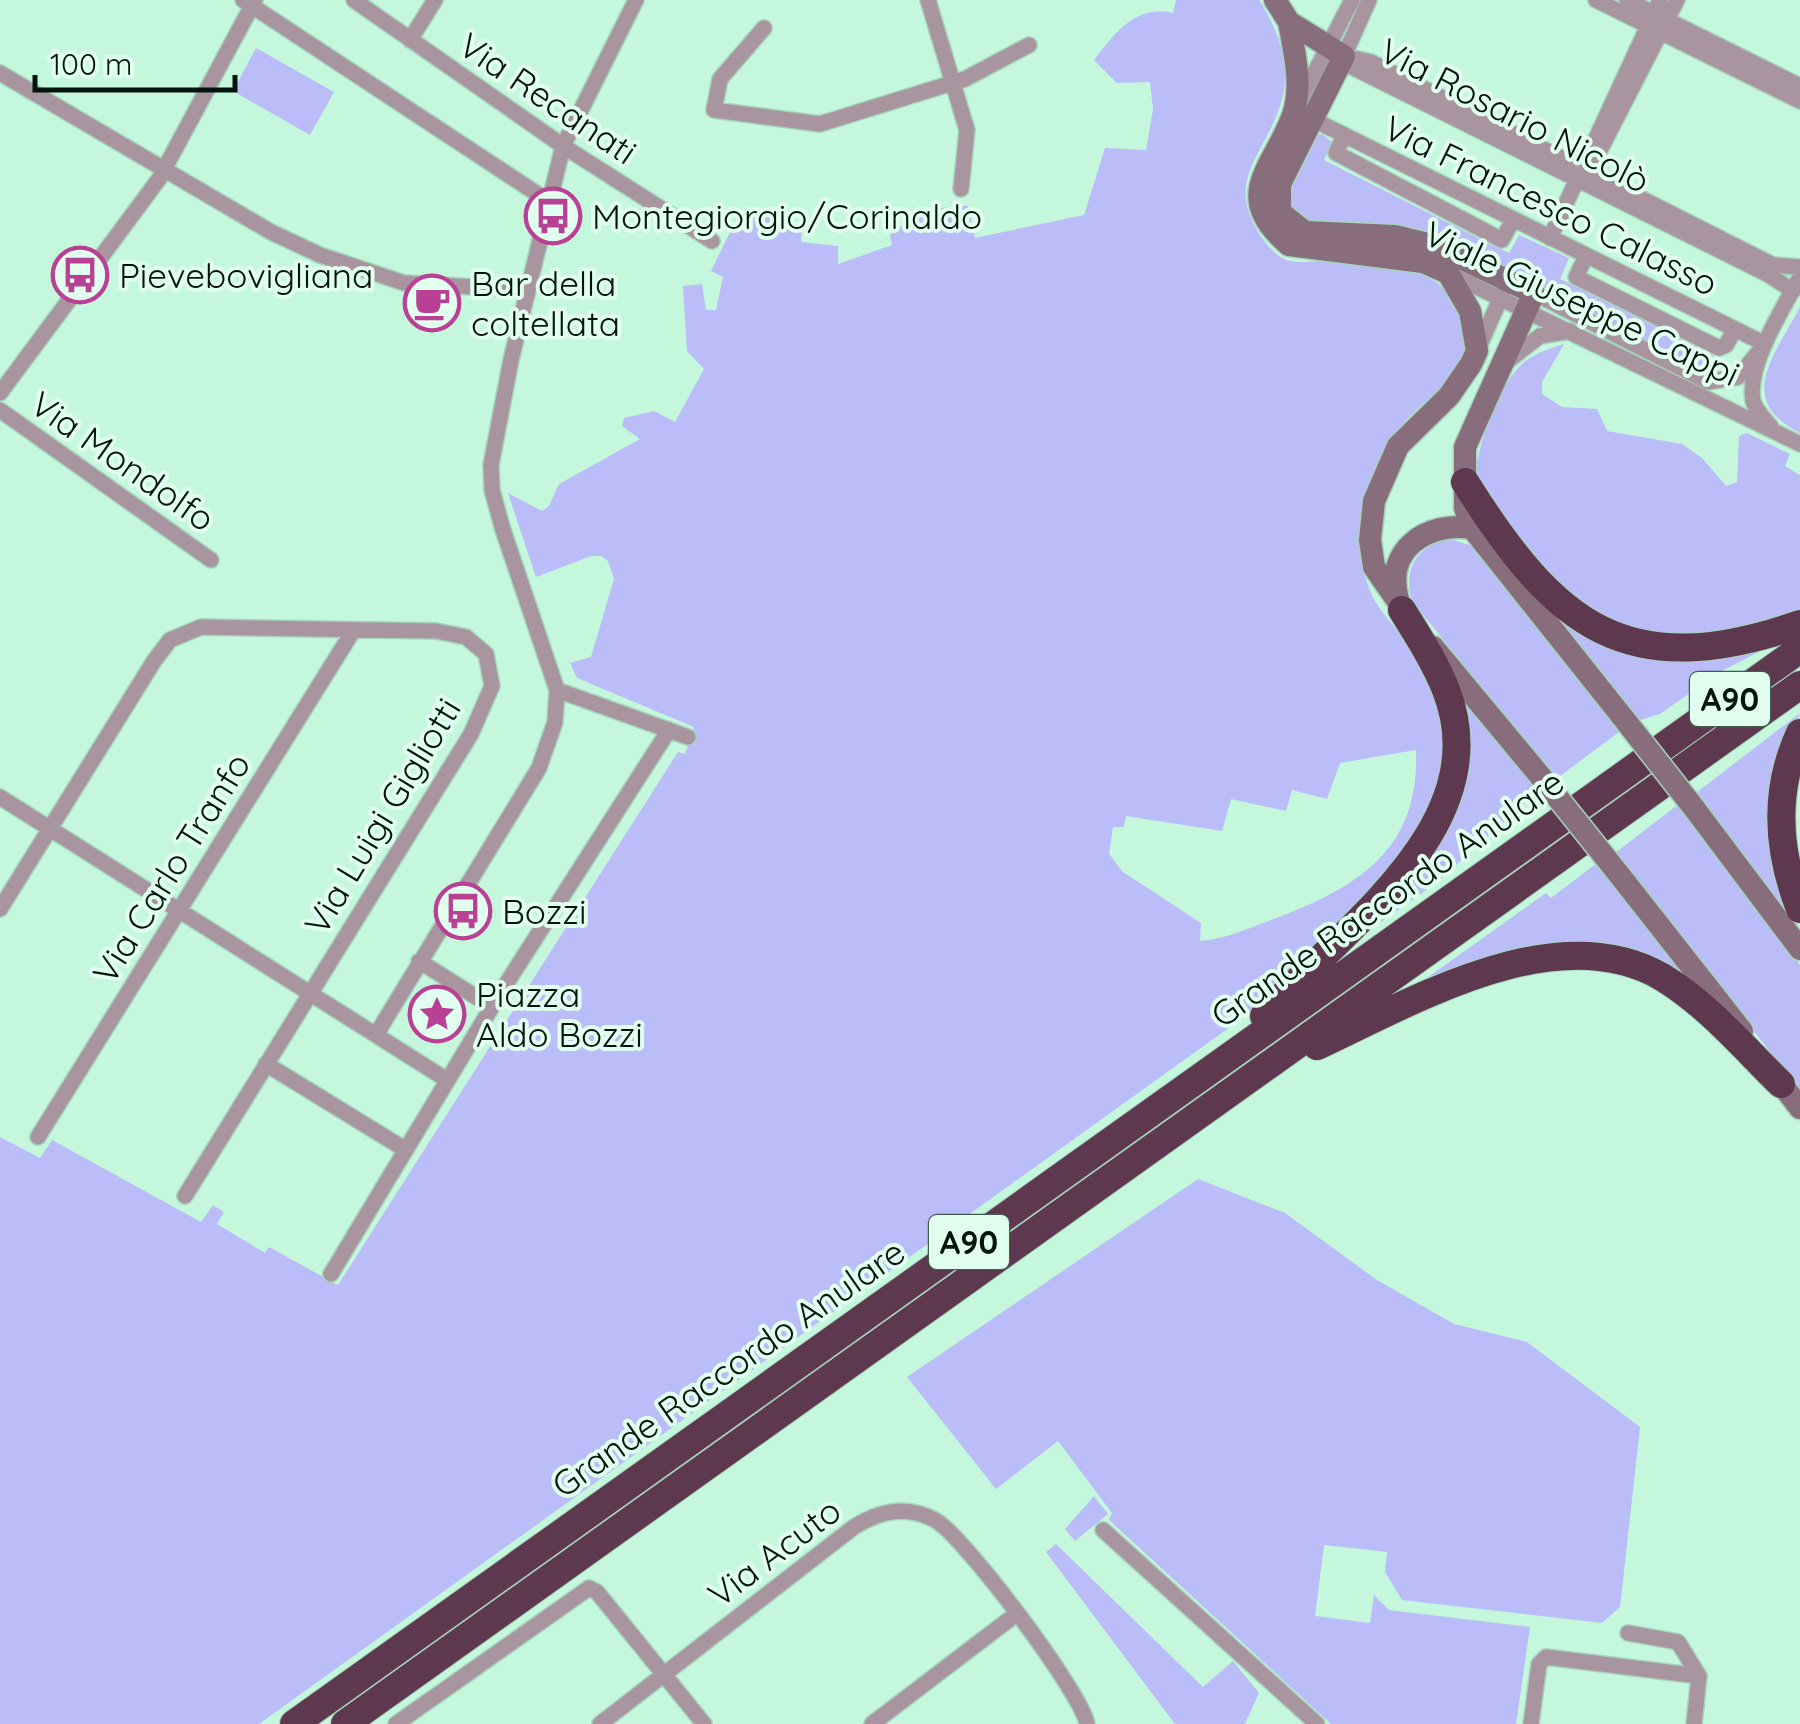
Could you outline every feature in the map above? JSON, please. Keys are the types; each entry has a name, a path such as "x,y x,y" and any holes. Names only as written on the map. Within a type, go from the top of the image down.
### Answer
{"highway":[{"path":"1465,482 1534,576"},
{"path":"1472,528 1492,538 1565,608 1589,624 1653,646 1720,648 1800,624"},
{"path":"1233,1054 1402,871 1442,815 1454,771 1452,713 1447,692 1402,610"},
{"name":"Grande Raccordo Anulare","path":"294,1724 1800,648"},
{"name":"Grande Raccordo Anulare","path":"345,1724 1800,685"},
{"path":"1800,733 1786,772 1780,824 1784,857 1800,908"},
{"path":"1256,1074 1403,1006 1506,965 1571,956 1626,963 1665,979 1781,1084"}],"street":[{"name":"Via Recanati","path":"354,0 563,146 712,241"},
{"path":"410,40 435,0"},
{"path":"377,1033 539,768 555,722 557,690 503,530 491,481 526,290 563,146 636,0"},
{"path":"928,0 968,139 961,189"},
{"path":"1275,0 1289,22 1302,117"},
{"path":"1336,52 1352,0"},
{"path":"1277,222 1259,204 1260,182 1369,0"},
{"path":"1596,0 1658,18 1800,86"},
{"path":"1627,0 1800,102"},
{"path":"1550,238 1658,18 1677,0"},
{"path":"0,393 166,168 250,2 548,201"},
{"path":"1289,22 1336,52"},
{"path":"764,28 720,79 714,110 820,124 954,83 1028,46"},
{"name":"Via Rosario Nicolò","path":"1336,52 1358,55 1796,284"},
{"path":"0,73 271,232 365,273 440,288 526,290"},
{"name":"Via Francesco Calasso","path":"1302,117 1764,344"},
{"name":"Via Rosario Nicolò","path":"1580,174 1773,265 1800,267"},
{"name":"Viale Giuseppe Cappi","path":"1277,222 1288,245 1308,250 1381,253 1424,262 1448,273 1505,288"},
{"name":"Viale Giuseppe Cappi","path":"1277,222 1306,232 1396,236 1435,246 1530,301 1708,382 1738,378 1764,344"},
{"path":"1586,256 1576,277 1719,348 1726,346 1735,329"},
{"path":"1448,273 1470,311 1477,351"},
{"path":"1773,430 1753,402 1764,344 1796,284"},
{"path":"1505,288 1456,388 1398,446 1378,486 1370,554 1402,610 1621,877 1800,1108"},
{"path":"1530,301 1465,447 1466,514 1472,528 1694,808 1800,950"},
{"name":"Viale Giuseppe Cappi","path":"1530,301 1570,331 1800,444"},
{"path":"1502,368 1520,347 1540,336 1570,331"},
{"name":"Via Mondolfo","path":"0,410 212,560"},
{"path":"1402,610 1395,570 1411,544 1436,528 1472,528"},
{"name":"Via Luigi Gigliotti","path":"0,909 154,661 181,632 201,627 436,631 466,637 486,654 493,680 471,734 185,1196"},
{"name":"Via Carlo Tranfo","path":"38,1137 352,631"},
{"path":"557,690 688,737"},
{"path":"331,1274 446,1080 669,730"},
{"path":"0,797 446,1080"},
{"path":"419,961 492,1007"},
{"path":"266,1064 406,1150"},
{"name":"Via Acuto","path":"600,1724 854,1527 889,1512 920,1514 949,1529 1070,1688 1087,1724"},
{"path":"1103,1530 1318,1724"},
{"path":"396,1724 583,1588 598,1592 704,1724"},
{"path":"872,1724 1016,1616"},
{"path":"1628,1633 1678,1642 1700,1676 1694,1724"},
{"path":"1531,1724 1543,1658 1700,1676"}],"shaded area":[{"path":"1176,0 1259,0 1279,40 1285,74 1281,102 1250,171 1246,194 1251,218 1272,250 1290,261 1367,261 1417,272 1443,288 1463,322 1466,342 1462,359 1440,388 1397,430 1378,462 1368,497 1364,538 1364,571 1372,596 1421,662 1444,725 1445,769 1429,826 1305,962 1244,1017 259,1724 0,1724 0,1137 40,1158 52,1140 201,1222 213,1205 224,1212 217,1224 265,1253 269,1247 338,1285 678,752 685,754 694,727 577,678 570,663 591,657 614,579 608,561 591,556 536,577 508,493 542,511 549,506 559,484 640,439 622,426 624,418 654,411 675,422 704,369 687,351 683,286 702,284 706,310 716,310 723,277 711,271 734,224 751,209 793,219 793,226 802,228 801,242 838,246 838,264 892,245 890,235 899,228 946,207 968,206 975,238 1084,215 1105,148 1146,150 1153,110 1150,82 1117,83 1094,60 1118,31 1137,17 1173,13","holes":["1416,750 1407,814 1395,839 1357,878 1304,907 1219,938 1200,941 1201,923 1123,872 1109,854 1113,827 1124,827 1126,816 1222,831 1231,799 1286,811 1292,790 1327,799 1340,763"]},
{"path":"256,48 334,92 310,135 233,91"},
{"path":"1322,134 1332,142 1324,160 1490,244 1509,253 1519,235 1569,258 1560,279 1713,355 1710,372 1459,249 1365,224 1305,220 1292,210 1287,192 1317,135"},
{"path":"1800,307 1800,433 1780,420 1764,391 1772,359"},
{"path":"1564,344 1542,382 1542,394 1562,407 1597,409 1607,431 1682,444 1702,458 1726,486 1737,482 1739,436 1747,433 1790,454 1785,466 1800,475 1800,615 1674,640 1595,615 1554,587 1475,478 1490,417 1513,374 1532,357"},
{"path":"1450,539 1476,547 1623,729 1556,779 1412,601 1409,579 1415,560 1429,546"},
{"path":"1548,611 1587,630 1772,645 1718,673 1660,714 1640,720"},
{"path":"1445,672 1540,789 1436,883 1364,934 1443,834"},
{"path":"1800,713 1791,743 1790,907 1800,937 1696,793"},
{"path":"1680,803 1800,965 1800,1090 1615,853"},
{"path":"1597,863 1708,1002 1627,956 1396,1000 1546,893 1551,898"},
{"path":"1198,1179 1285,1213 1377,1280 1454,1324 1527,1342 1640,1427 1620,1607 1602,1623 1402,1600 1385,1572 1387,1552 1324,1545 1315,1616 1370,1623 1374,1595 1389,1610 1530,1627 1516,1724 1331,1724 1109,1520 1112,1513 1058,1441 996,1489 907,1377"},
{"path":"1094,1496 1108,1514 1075,1541 1065,1529"},
{"path":"1056,1544 1203,1687 1233,1661 1259,1693 1245,1724 1175,1724 1046,1552"}],"place":[{"name":"Montegiorgio/Corinaldo","path":"553,216"},
{"name":"Pievebovigliana","path":"80,275"},
{"name":"Bar della coltellata","path":"432,303"},
{"name":"Bozzi","path":"463,911"},
{"name":"Piazza Aldo Bozzi","path":"437,1014"}]}
